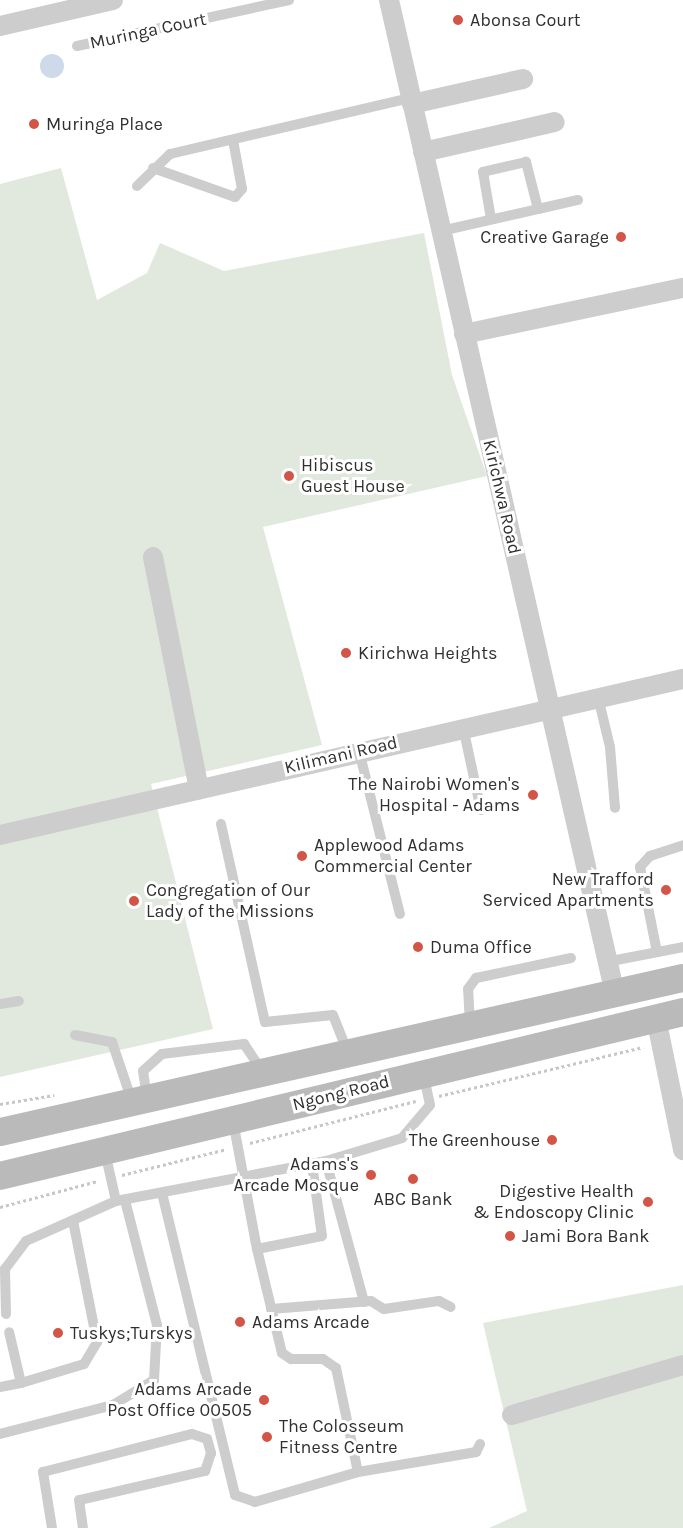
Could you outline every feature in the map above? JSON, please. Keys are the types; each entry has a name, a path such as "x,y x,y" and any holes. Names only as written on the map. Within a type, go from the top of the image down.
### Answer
{"main road":[{"name":"Ngong Road","path":"0,1132 141,1104 683,978"},
{"name":"Ngong Road","path":"0,1176 108,1165 666,1025"}],"street":[{"path":"0,26 113,0"},
{"name":"Kirichwa Road","path":"389,0 547,707 615,994"},
{"path":"411,101 523,79"},
{"path":"423,152 555,122"},
{"path":"464,334 683,288"},
{"path":"153,556 199,789"},
{"name":"Kilimani Road","path":"0,835 547,707 683,679"},
{"path":"666,1025 683,1150"},
{"path":"512,1415 683,1365"}],"lane":[{"name":"Muringa Court","path":"77,46 289,0"},
{"path":"137,186 170,154 411,101"},
{"path":"153,168 235,197 242,189 233,140"},
{"path":"491,219 483,172 520,161 529,166 538,209"},
{"path":"441,231 578,200"},
{"path":"598,697 610,747 615,808"},
{"path":"463,727 481,810"},
{"path":"359,751 399,914"},
{"path":"220,824 265,1023 333,1015 349,1056"},
{"path":"657,952 640,867 650,856 683,845"},
{"path":"606,962 683,946"},
{"path":"470,1028 468,989 476,978 571,958"},
{"path":"0,1004 19,1001"},
{"path":"75,1035 112,1042 141,1104"},
{"path":"141,1104 143,1071 162,1054 244,1044 265,1076"},
{"path":"6,1314 5,1269 15,1253 41,1231 73,1221 120,1201 326,1161 402,1138 430,1105 426,1085"},
{"path":"235,1134 257,1250 282,1353 291,1359 323,1359 336,1368 358,1472"},
{"path":"326,1161 364,1302"},
{"path":"257,1250 322,1236 312,1164"},
{"path":"0,1434 113,1406 154,1380 157,1325 108,1165"},
{"path":"162,1193 235,1495 255,1502 358,1472 476,1452 480,1444"},
{"path":"0,1387 84,1364 98,1342 73,1221"},
{"path":"271,1309 364,1302 384,1309 439,1301 451,1307"},
{"path":"9,1332 21,1383"},
{"path":"52,1528 43,1472 192,1434 207,1439 211,1453 205,1471 79,1500 83,1528"}],"path":[{"path":"0,1207 108,1165 666,1025"}],"shaded area":[{"path":"61,168 97,300 147,273 160,243 224,271 424,233 452,375 487,476 263,527 322,745 151,784 213,1029 0,1077 0,184"},
{"path":"683,1285 683,1528 489,1528 527,1511 483,1323"}],"water":[{"path":"52,54 57,55 63,61 63,71 57,77 52,78 47,77 41,71 40,66 41,61 47,55"}],"place":[{"name":"Abonsa Court","path":"458,20"},
{"name":"Muringa Place","path":"34,124"},
{"name":"Creative Garage","path":"621,237"},
{"name":"Hibiscus Guest House","path":"289,476"},
{"name":"Kirichwa Heights","path":"346,653"},
{"name":"The Nairobi Women's Hospital - Adams","path":"533,795"},
{"name":"Applewood Adams Commercial Center","path":"302,856"},
{"name":"New Trafford Serviced Apartments","path":"666,890"},
{"name":"Congregation of Our Lady of the Missions","path":"134,901"},
{"name":"Duma Office","path":"418,947"},
{"name":"The Greenhouse","path":"552,1140"},
{"name":"Adams's Arcade Mosque","path":"371,1175"},
{"name":"ABC Bank","path":"413,1179"},
{"name":"Digestive Health & Endoscopy Clinic","path":"648,1202"},
{"name":"Jami Bora Bank","path":"510,1236"},
{"name":"Adams Arcade","path":"240,1322"},
{"name":"Tuskys;Turskys","path":"58,1333"},
{"name":"Adams Arcade Post Office 00505","path":"264,1400"},
{"name":"The Colosseum Fitness Centre","path":"267,1437"}]}
